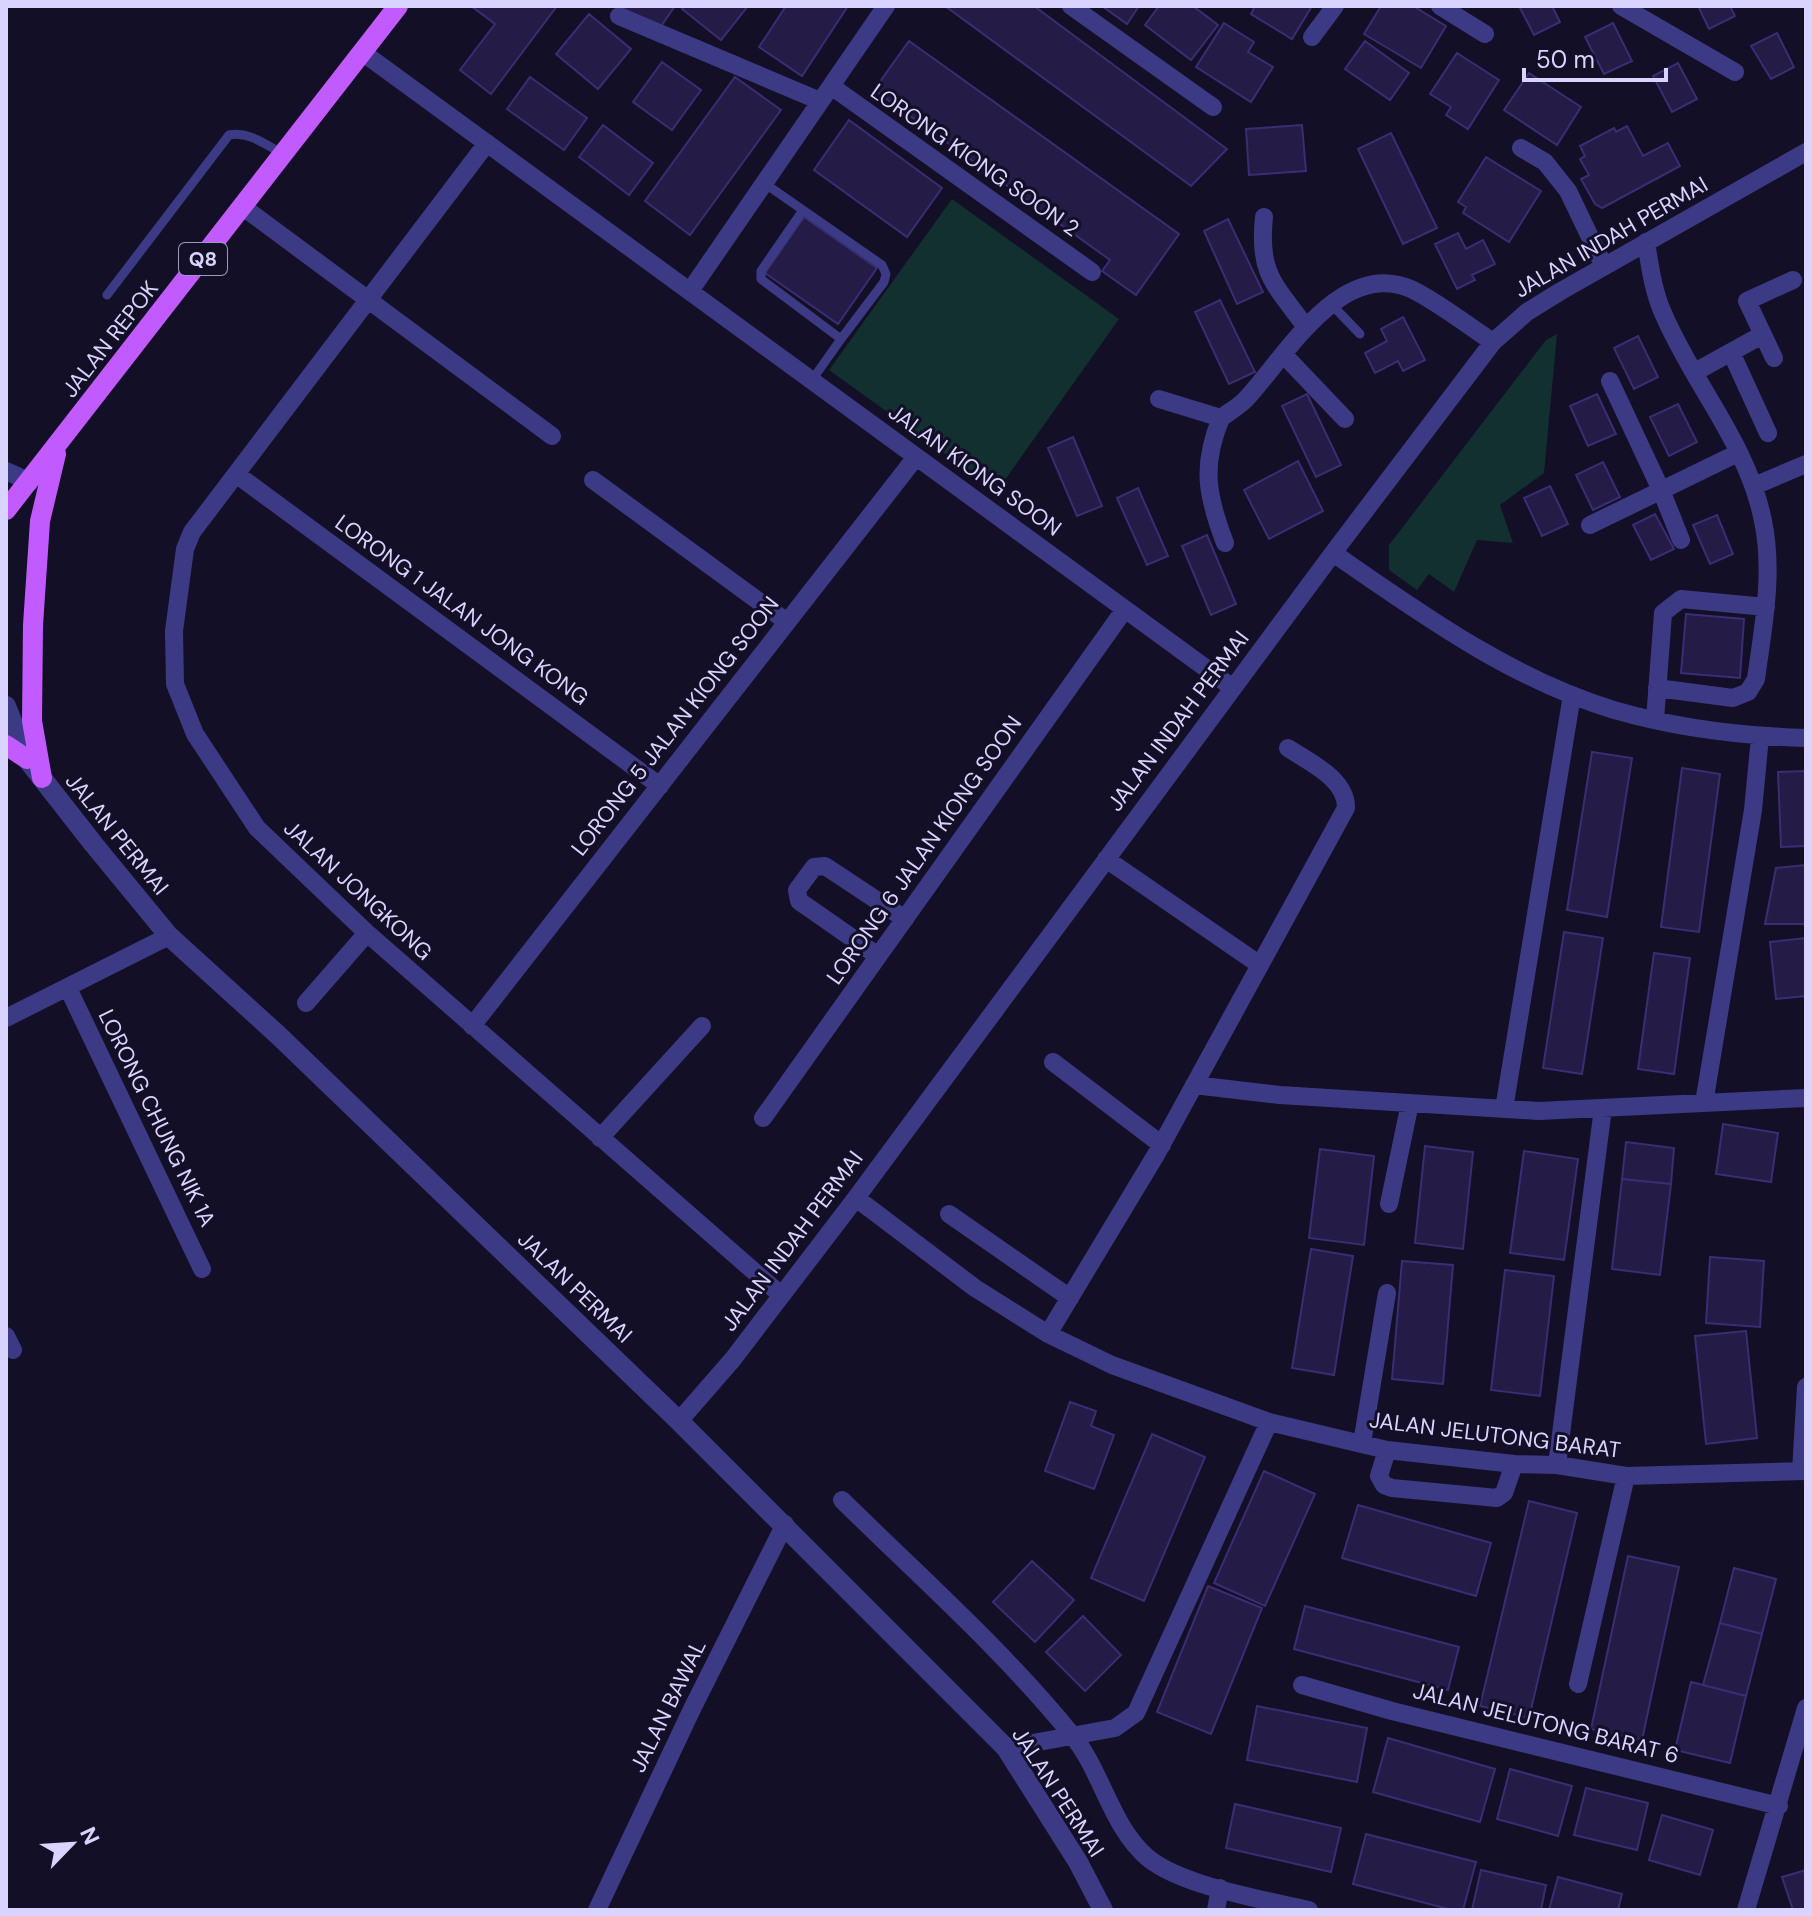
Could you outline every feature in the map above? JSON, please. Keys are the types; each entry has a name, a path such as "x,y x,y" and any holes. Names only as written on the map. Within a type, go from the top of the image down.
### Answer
{"main road":[{"name":"JALAN REPOK","path":"6,510 20,486 58,446 398,6"},
{"path":"42,778 32,721 33,625 40,521 58,446"},
{"path":"6,745 27,759"}],"street":[{"path":"690,291 886,6"},
{"path":"1071,6 1213,107"},
{"path":"1312,37 1335,6"},
{"path":"1440,6 1485,34"},
{"path":"1621,6 1735,72"},
{"name":"LORONG KIONG SOON 2","path":"619,16 826,94 1092,272"},
{"name":"JALAN KIONG SOON","path":"362,52 1233,688"},
{"name":"JALAN JONGKONG","path":"487,143 192,532 185,549 174,631 175,684 195,734 257,828 367,933 781,1295"},
{"path":"1521,148 1545,162 1568,191 1604,266"},
{"name":"JALAN INDAH PERMAI","path":"679,1421 733,1359 856,1198 1493,342 1527,312 1806,152"},
{"path":"243,207 552,436"},
{"path":"1264,217 1263,259 1273,283 1306,327"},
{"path":"1646,242 1654,290 1663,314 1754,486 1767,542 1768,578 1756,679 1748,692 1733,698 1657,688"},
{"path":"1774,358 1747,301 1793,280"},
{"path":"1225,543 1212,509 1207,479 1211,443 1221,418 1243,402 1306,327 1331,304 1351,290 1380,284 1410,288 1493,342"},
{"path":"1695,372 1762,335"},
{"path":"1731,352 1768,433"},
{"path":"1284,355 1345,419"},
{"path":"1610,381 1681,540"},
{"path":"1159,399 1221,418"},
{"path":"1590,525 1738,453"},
{"name":"LORONG 5 JALAN KIONG SOON","path":"472,1026 916,457"},
{"path":"1754,486 1806,464"},
{"path":"6,471 20,486"},
{"name":"LORONG 1 JALAN JONG KONG","path":"236,474 660,786"},
{"path":"593,480 787,622"},
{"path":"1333,553 1438,625 1572,695 1655,720 1760,737 1806,738"},
{"path":"1655,720 1663,613 1671,604 1681,599 1766,607"},
{"name":"LORONG 6 JALAN KIONG SOON","path":"763,1118 1125,609"},
{"path":"1504,1109 1572,695"},
{"name":"JALAN PERMAI","path":"6,706 27,759 169,936 289,1046 679,1421 1006,1748 1078,1862 1103,1910"},
{"path":"1704,1103 1750,825 1760,737"},
{"path":"1048,1334 1162,1145 1346,808 1342,789 1328,775 1288,748"},
{"path":"1106,859 1260,965"},
{"path":"878,956 799,901 797,890 805,878 814,867 825,866 905,919"},
{"path":"306,1003 367,933"},
{"path":"6,1018 169,936"},
{"name":"LORONG CHUNG NIK 1A","path":"68,988 202,1269"},
{"path":"600,1138 702,1026"},
{"path":"1053,1062 1162,1145"},
{"path":"1194,1085 1280,1095 1539,1111 1806,1098"},
{"path":"1389,1204 1410,1103"},
{"path":"1557,1465 1603,1108"},
{"name":"JALAN JELUTONG BARAT","path":"856,1198 975,1288 1048,1334 1112,1365 1269,1422 1387,1450 1514,1464 1557,1465 1626,1476 1803,1471"},
{"path":"949,1214 1070,1298"},
{"path":"1362,1443 1387,1293"},
{"path":"1803,1471 1806,1387"},
{"path":"1006,1748 1115,1728 1136,1713 1269,1422"},
{"path":"1387,1450 1379,1476 1384,1485 1392,1488 1497,1498 1504,1493 1514,1464"},
{"path":"1578,1684 1626,1476"},
{"path":"842,1500 1005,1660 1074,1737 1131,1839 1147,1858 1195,1881 1309,1910"},
{"name":"JALAN BAWAL","path":"597,1910 693,1707 785,1524"},
{"name":"JALAN JELUTONG BARAT 6","path":"1302,1685 1392,1711 1779,1806"},
{"path":"1746,1910 1806,1708"},
{"path":"1216,1910 1220,1888"}],"lane":[{"path":"107,295 229,135 247,135 283,154"},
{"path":"764,183 882,265 886,274 884,282 812,380"},
{"path":"803,210 761,271 761,279 841,339"},
{"path":"1331,304 1360,334"}],"green space":[{"path":"952,199 1119,319 997,491 829,370"},
{"path":"1557,334 1544,473 1500,505 1513,543 1477,540 1454,592 1429,574 1417,590 1389,570 1389,545 1546,340"}],"building":[{"path":"471,6 557,6 491,94 460,70 495,24"},
{"path":"620,6 675,6 657,32"},
{"path":"685,6 748,6 721,40 682,9"},
{"path":"786,6 848,6 802,76 759,47"},
{"path":"945,6 1034,6 1227,149 1191,186"},
{"path":"1102,6 1139,6 1127,24"},
{"path":"1159,6 1193,6 1218,25 1191,60 1145,25"},
{"path":"1255,6 1312,6 1292,39 1251,14"},
{"path":"1381,6 1413,6 1446,26 1421,68 1364,34"},
{"path":"1519,6 1552,6 1560,22 1534,35"},
{"path":"1698,6 1730,6 1735,16 1709,29"},
{"path":"589,14 631,49 598,89 556,54"},
{"path":"1224,23 1254,42 1248,52 1273,67 1251,102 1196,67"},
{"path":"1613,23 1632,61 1604,74 1585,37"},
{"path":"1777,33 1794,67 1771,79 1751,46"},
{"path":"909,41 1179,234 1136,295 1102,271 1110,260 874,90"},
{"path":"1365,41 1409,73 1390,100 1345,69"},
{"path":"1457,53 1499,80 1468,129 1446,115 1451,107 1430,94"},
{"path":"662,62 701,90 672,130 633,102"},
{"path":"1678,63 1697,99 1672,112 1653,76"},
{"path":"1529,73 1581,107 1557,145 1504,110"},
{"path":"530,77 587,118 564,150 507,109"},
{"path":"735,77 781,110 690,235 645,201"},
{"path":"849,120 942,188 907,237 814,170"},
{"path":"603,125 653,163 629,195 579,157"},
{"path":"1302,125 1306,171 1249,175 1246,129"},
{"path":"1627,126 1643,156 1668,143 1680,166 1602,208 1595,204 1581,179 1589,175 1580,159 1585,156 1580,146 1614,128 1616,132"},
{"path":"1391,133 1437,228 1403,244 1358,149"},
{"path":"1486,157 1541,191 1509,242 1463,213 1466,207 1458,202"},
{"path":"804,217 877,268 838,324 765,273"},
{"path":"1228,219 1263,292 1237,304 1204,231"},
{"path":"1458,233 1466,249 1483,240 1495,264 1472,275 1475,280 1457,289 1435,244"},
{"path":"1220,300 1255,372 1229,384 1195,312"},
{"path":"1403,317 1425,360 1403,371 1398,361 1375,373 1365,353 1387,341 1381,329"},
{"path":"1638,336 1658,377 1634,389 1614,348"},
{"path":"1307,394 1341,465 1316,477 1282,406"},
{"path":"1597,394 1616,434 1588,446 1570,406"},
{"path":"1678,404 1697,442 1669,456 1650,417"},
{"path":"1073,437 1102,506 1077,516 1048,448"},
{"path":"1298,461 1323,511 1269,539 1244,490"},
{"path":"1603,462 1620,497 1593,510 1576,475"},
{"path":"1550,486 1568,524 1542,536 1524,498"},
{"path":"1138,488 1168,556 1147,565 1117,498"},
{"path":"1655,514 1674,549 1651,560 1633,525"},
{"path":"1717,515 1733,554 1710,564 1693,525"},
{"path":"1207,535 1236,604 1211,615 1182,546"},
{"path":"1686,614 1744,619 1740,678 1681,673"},
{"path":"1592,752 1632,758 1607,917 1567,910"},
{"path":"1682,768 1720,774 1699,932 1661,927"},
{"path":"1806,771 1806,846 1781,847 1778,772"},
{"path":"1806,865 1806,924 1765,924 1776,868"},
{"path":"1564,932 1603,938 1582,1074 1543,1068"},
{"path":"1806,938 1806,996 1776,999 1770,942"},
{"path":"1654,953 1690,958 1674,1074 1638,1069"},
{"path":"1723,1124 1778,1133 1771,1182 1716,1174"},
{"path":"1626,1142 1674,1148 1671,1184 1622,1179"},
{"path":"1425,1146 1473,1152 1463,1249 1415,1243"},
{"path":"1320,1149 1374,1156 1364,1245 1309,1238"},
{"path":"1524,1151 1578,1159 1564,1260 1510,1253"},
{"path":"1622,1179 1671,1184 1660,1275 1612,1269"},
{"path":"1311,1249 1353,1256 1334,1375 1292,1368"},
{"path":"1710,1257 1764,1261 1760,1327 1706,1323"},
{"path":"1402,1261 1453,1265 1443,1384 1392,1379"},
{"path":"1505,1270 1554,1276 1540,1396 1491,1390"},
{"path":"1746,1331 1757,1438 1706,1444 1695,1336"},
{"path":"1070,1402 1096,1411 1091,1426 1114,1435 1094,1489 1045,1471"},
{"path":"1152,1434 1205,1457 1144,1601 1091,1578"},
{"path":"1264,1471 1315,1494 1265,1606 1214,1583"},
{"path":"1529,1501 1577,1513 1529,1718 1480,1706"},
{"path":"1358,1505 1491,1543 1476,1596 1342,1558"},
{"path":"1628,1556 1679,1567 1642,1740 1591,1729"},
{"path":"1032,1561 1074,1600 1035,1642 993,1602"},
{"path":"1734,1568 1776,1579 1762,1634 1720,1623"},
{"path":"1208,1586 1262,1608 1211,1734 1157,1712"},
{"path":"1305,1606 1459,1647 1448,1690 1294,1649"},
{"path":"1083,1616 1121,1655 1085,1691 1046,1652"},
{"path":"1720,1623 1762,1634 1746,1696 1703,1685"},
{"path":"1691,1682 1746,1696 1730,1763 1675,1750"},
{"path":"1257,1706 1367,1728 1357,1782 1247,1760"},
{"path":"1388,1738 1495,1769 1480,1822 1373,1792"},
{"path":"1510,1769 1572,1786 1558,1836 1497,1819"},
{"path":"1586,1788 1648,1803 1637,1850 1574,1835"},
{"path":"1235,1804 1341,1828 1331,1872 1226,1848"},
{"path":"1662,1815 1713,1830 1700,1875 1649,1860"},
{"path":"1366,1834 1476,1862 1463,1910 1452,1910 1353,1884"},
{"path":"1481,1870 1546,1885 1541,1910 1472,1910"},
{"path":"1806,1870 1806,1910 1793,1910 1782,1877"},
{"path":"1558,1877 1622,1894 1618,1910 1549,1910"}]}
